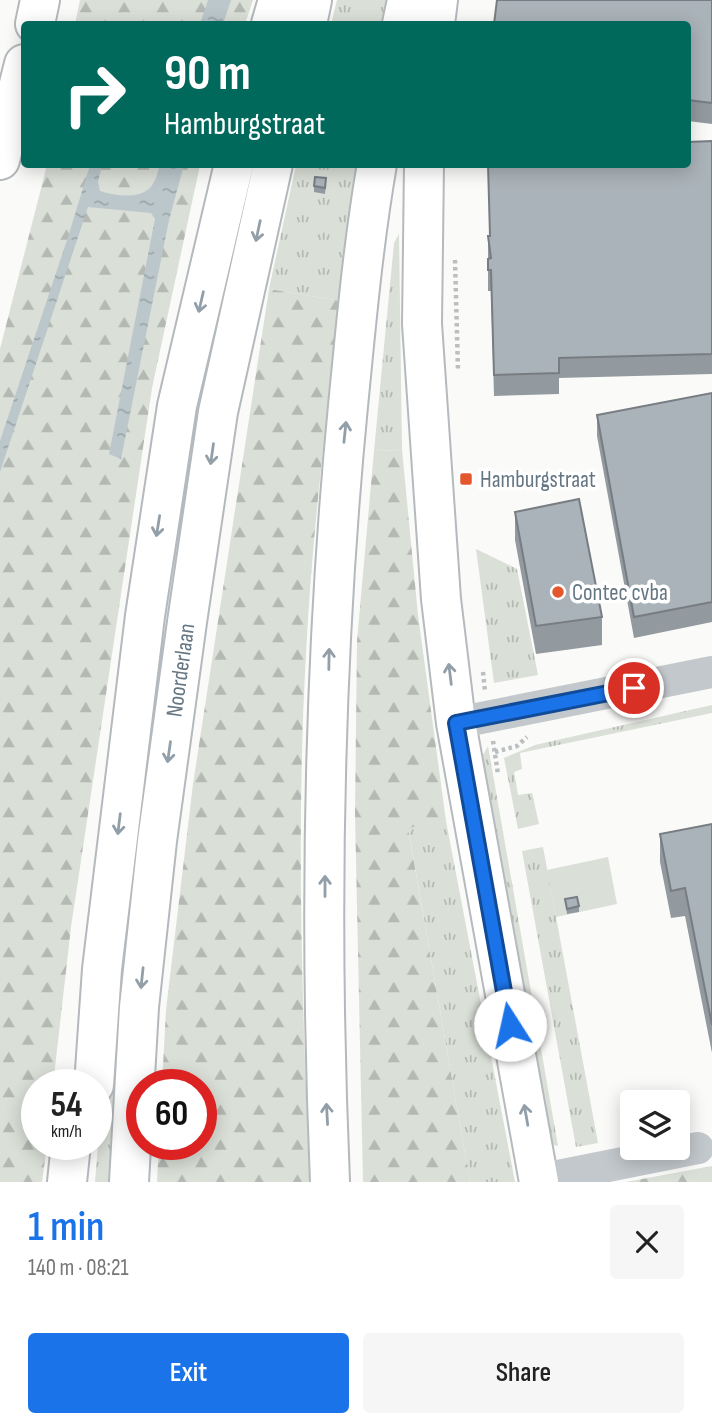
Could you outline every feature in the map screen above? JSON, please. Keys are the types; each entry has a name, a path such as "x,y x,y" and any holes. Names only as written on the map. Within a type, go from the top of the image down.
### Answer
{"main road":[{"path":"36,21 40,0"},
{"path":"272,21 278,0"},
{"path":"308,21 312,0"},
{"path":"403,21 407,0"},
{"path":"435,21 438,0"},
{"path":"0,160 21,76"},
{"path":"95,1069 102,969 145,616 177,406 233,168"},
{"name":"Noorderlaan","path":"129,1182 141,993 157,841 187,622 218,412 272,168"},
{"path":"330,1182 325,1055 325,842 330,628 337,511 363,244 376,168"},
{"path":"424,168 422,324 441,599 472,719 539,1181"},
{"path":"79,1069 84,1034 102,969"},
{"path":"67,1182 69,1160"},
{"path":"87,1182 88,1160"}],"street":[{"path":"472,719 712,673"},
{"path":"539,1181 698,1148"}],"path":[{"path":"455,257 458,378"},
{"path":"482,666 472,719 499,780"}],"green space":[{"path":"80,0 253,0 246,21 76,21"},
{"path":"337,0 388,0 384,21 332,21"},
{"path":"46,168 199,168 152,388 71,927 55,1069 21,1069 21,1160 45,1160 42,1182 0,1182 0,349"},
{"path":"295,168 360,168 341,301 269,289"},
{"path":"399,234 402,450 374,451 394,243"},
{"path":"269,289 341,301 316,521 303,720 301,918 310,1182 157,1182 158,1160 217,1160 217,1069 163,1069 166,1010 193,784"},
{"path":"402,450 418,615 446,821 408,828 470,1182 363,1182 355,814 357,641 374,451"},
{"path":"476,549 517,569 538,675 494,683"},
{"path":"712,705 712,713 520,753 522,769 514,772 518,795 532,793 539,824 518,829 504,758 535,745"},
{"path":"144,718 153,719 131,892 113,1182 95,1182 97,1160 112,1160 112,1069 104,1069"},
{"path":"488,746 558,1146 550,1144 480,760"},
{"path":"446,821 515,1182 470,1182 408,827"},
{"path":"543,847 598,1143 576,1147 522,851"},
{"path":"608,857 617,904 556,917 547,870"},
{"path":"712,1166 712,1182 626,1182"}],"water":[{"path":"208,0 231,0 224,21 201,21"},
{"path":"89,168 101,168 98,182 100,191 130,196 150,188 159,168 183,168 169,220 121,459 109,454 155,219 151,213 88,207 0,472 0,441"}],"building":[{"path":"497,0 712,0 712,103 691,100 691,21 494,21"},
{"path":"712,141 712,354 559,358 559,373 494,375 491,270 488,270 488,259 491,258 488,236 488,168 691,168 691,142"},
{"path":"315,177 326,178 325,188 314,186"},
{"path":"712,393 712,602 634,617 597,415"},
{"name":"Contec cvba","path":"579,499 602,617 536,626 515,512"},
{"path":"712,824 712,1025 685,888 671,891 660,834"},
{"path":"577,897 579,906 567,909 565,899"}],"place":[{"name":"Hamburgstraat","path":"466,479"},
{"name":"Contec cvba","path":"558,592"}],"route":[{"path":"510,1025 456,723 634,688"}]}
